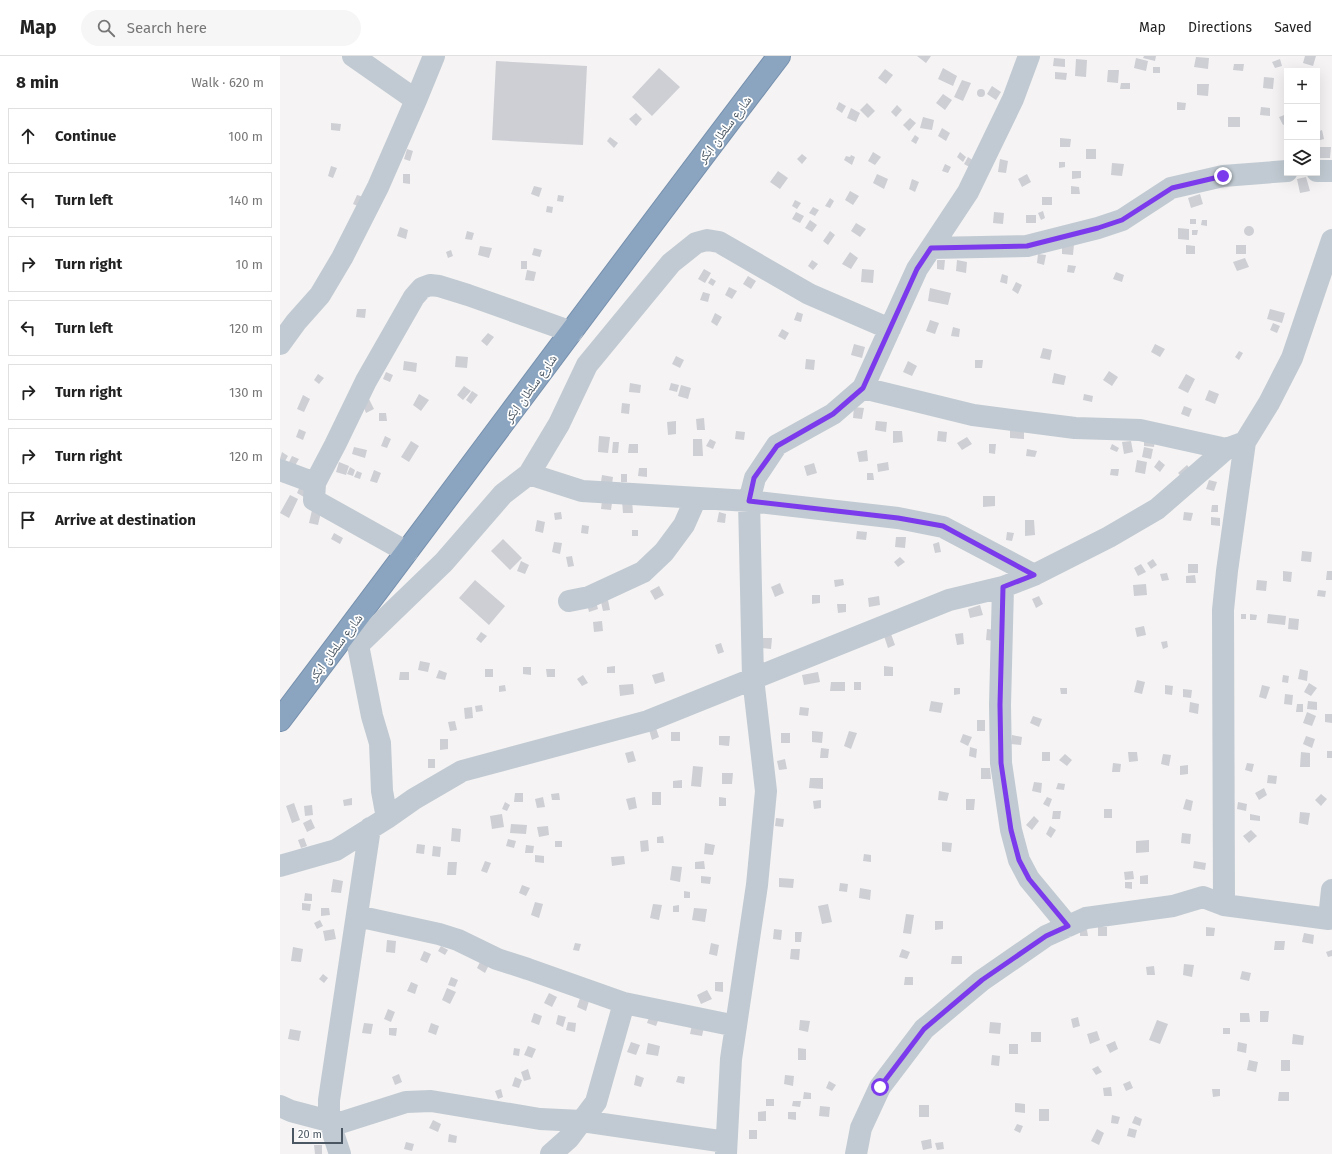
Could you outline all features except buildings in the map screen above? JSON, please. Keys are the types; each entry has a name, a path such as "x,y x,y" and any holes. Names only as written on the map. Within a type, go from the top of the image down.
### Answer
{"highway":[{"name":"شارع سلطان ابكر","path":"280,720 779,56"}],"street":[{"path":"353,56 416,100"},
{"path":"280,344 296,322 320,295 342,258 378,187 434,56"},
{"path":"284,1113 343,1122 406,1102 431,1102 540,1118 582,1121 726,1148 731,1059 757,885 766,790 753,678 749,501 754,478 777,446 833,414 863,388 917,269 968,192 1013,99 1029,56"},
{"path":"931,248 1027,246 1098,228 1122,220 1172,188 1223,176 1284,171"},
{"path":"1320,171 1332,171"},
{"path":"358,645 444,562 503,494 529,474 559,424 587,365 671,263 696,243 707,240 719,242 809,294 890,329"},
{"path":"280,866 336,850 462,771 648,721 949,600 1003,587 1034,575 1109,538 1158,509 1236,445 1269,403 1292,358 1332,240"},
{"path":"407,552 314,500 315,483 335,446 366,381 414,297 422,288 439,286 572,332"},
{"path":"863,388 973,415 1076,428 1140,430 1236,445"},
{"path":"1224,905 1223,610 1227,571 1236,517 1236,445"},
{"path":"280,470 315,483"},
{"path":"529,474 556,484 582,490 749,501 898,518 943,526 1034,575"},
{"path":"569,601 589,597 643,572 664,552 684,525 696,498"},
{"path":"1003,587 1000,705 1001,763 1011,830 1019,860 1029,879 1068,926"},
{"path":"340,1154 329,1121 329,1100 357,916 379,823 382,791 380,743 372,716 354,623"},
{"path":"856,1154 861,1128 880,1087 924,1029 982,980 1046,936 1086,918 1174,906 1203,897 1224,905 1330,919 1332,890"},
{"path":"357,916 439,934 458,940 497,959 624,1003 736,1026"},
{"path":"551,1154 569,1138 596,1102 624,1003"}],"route":[{"path":"880,1087 924,1029 982,980 1046,936 1068,926 1029,879 1019,860 1011,830 1001,763 1000,705 1003,587 1034,575 943,526 898,518 749,501 754,478 777,446 833,414 863,388 917,269 931,248 1027,246 1098,228 1122,220 1172,188 1223,176"}]}
